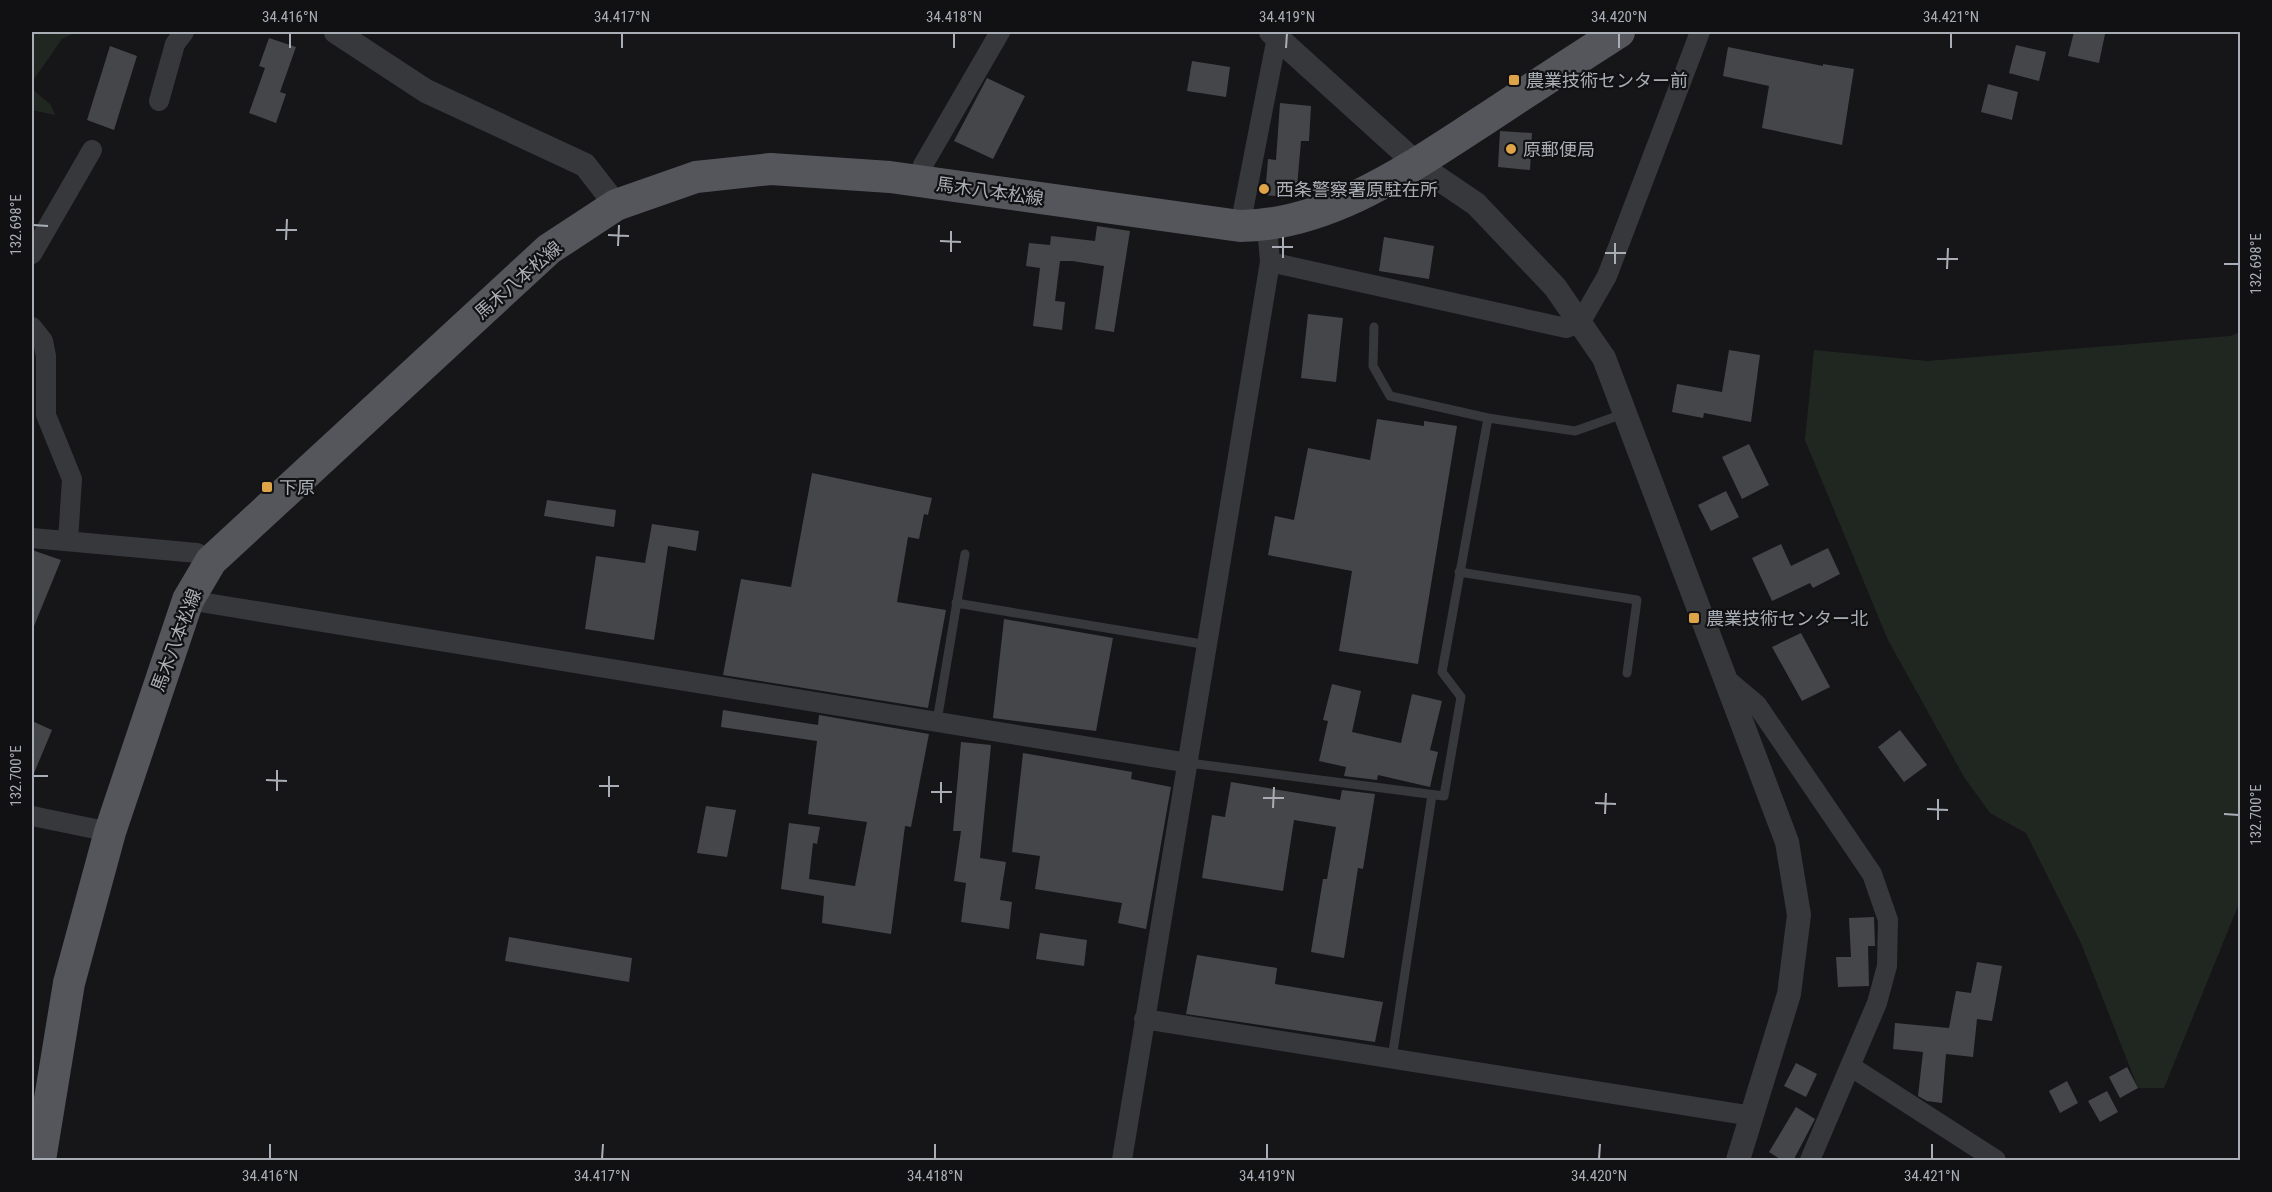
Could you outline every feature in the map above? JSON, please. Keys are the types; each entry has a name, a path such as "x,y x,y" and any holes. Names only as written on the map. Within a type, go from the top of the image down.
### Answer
{"main road":[{"name":"馬木八本松線","path":"40,1161 69,983 110,832 188,600 211,561 549,249 616,205 696,177 771,169 920,182 1253,226 1348,201 1417,164 1619,32"}],"street":[{"path":"159,101 175,44 184,32"},
{"path":"336,32 426,90 585,165 616,205"},
{"path":"920,182 923,165 1000,32"},
{"path":"1270,262 1566,328 1580,323 1607,276 1700,32"},
{"path":"1274,34 1417,164 1476,204 1555,287 1604,358 1787,842 1799,915 1789,994 1738,1161"},
{"path":"1122,1161 1270,262 1253,226 1274,34"},
{"path":"32,254 92,150"},
{"path":"32,327 43,341 46,356 46,415 72,479 68,541"},
{"path":"32,538 197,553 211,561"},
{"path":"188,600 1189,763"},
{"path":"1725,678 1757,705 1872,874 1888,920 1887,966 1877,1003 1810,1161"},
{"path":"32,816 110,832"},
{"path":"1144,1019 1752,1116"},
{"path":"1850,1066 1996,1161"}],"lane":[{"path":"1374,327 1373,366 1390,396 1488,418 1575,431 1625,414"},
{"path":"1189,763 1443,796 1461,697 1442,672 1488,418"},
{"path":"938,721 965,554"},
{"path":"1459,572 1637,600 1627,674"},
{"path":"956,603 1208,645"},
{"path":"1392,1059 1432,795"}],"shaded area":[{"path":"32,32 76,32 62,39 32,82"},
{"path":"32,89 51,105 55,115 32,110"},
{"path":"2240,332 2240,901 2164,1088 2138,1088 2081,943 2026,833 1990,813 1964,777 1888,640 1805,440 1814,350 1927,361 2230,336"}],"building":[{"path":"2074,32 2105,34 2099,63 2068,56"},
{"path":"269,38 296,47 280,92 286,94 276,123 249,113 265,68 259,66"},
{"path":"2016,45 2046,52 2039,81 2009,73"},
{"path":"110,46 137,56 114,130 87,120"},
{"path":"1728,47 1823,66 1823,64 1854,69 1842,145 1762,128 1769,86 1723,76"},
{"path":"1192,61 1230,67 1226,97 1187,91"},
{"path":"987,78 1025,96 993,159 954,141"},
{"path":"1988,84 2018,92 2012,120 1981,112"},
{"path":"1280,103 1311,106 1309,141 1301,141 1296,198 1265,195 1268,159 1276,160"},
{"path":"1500,131 1532,133 1530,170 1498,167"},
{"path":"1097,226 1130,231 1114,332 1095,329 1104,266 1072,261 1060,261 1055,301 1065,302 1062,330 1033,326 1040,268 1026,266 1029,243 1050,245 1051,236 1095,241"},
{"path":"1384,237 1434,246 1429,279 1379,271"},
{"path":"1308,314 1343,318 1336,382 1301,378"},
{"path":"1729,350 1760,355 1751,422 1704,413 1703,418 1672,412 1677,384 1722,392"},
{"path":"1377,419 1424,426 1424,421 1457,426 1418,664 1339,651 1352,571 1268,555 1275,516 1294,520 1308,448 1370,460"},
{"path":"1749,444 1769,485 1742,499 1722,457"},
{"path":"812,473 932,498 928,515 924,514 919,539 908,537 897,602 946,610 928,708 723,675 741,579 791,587"},
{"path":"1726,491 1739,517 1711,531 1698,505"},
{"path":"547,500 616,510 614,527 544,516"},
{"path":"652,524 699,531 696,551 668,546 654,640 585,629 596,556 645,563"},
{"path":"1781,544 1791,566 1828,548 1840,574 1813,588 1810,583 1772,601 1752,558"},
{"path":"32,550 61,560 32,631"},
{"path":"1004,619 1113,638 1096,731 993,718"},
{"path":"1801,633 1830,687 1802,701 1772,647"},
{"path":"1332,684 1361,691 1352,732 1401,743 1412,694 1442,701 1430,750 1438,752 1430,787 1378,775 1377,780 1344,776 1346,767 1319,761 1328,721 1323,720"},
{"path":"723,710 818,725 819,715 929,734 911,827 905,826 891,934 822,923 824,896 781,889 789,823 820,827 817,844 813,843 809,879 855,886 867,822 808,814 817,741 721,727"},
{"path":"32,721 52,730 32,778"},
{"path":"1900,730 1927,765 1904,782 1878,747"},
{"path":"961,742 991,745 980,858 1006,862 1000,900 1012,902 1009,929 961,922 966,883 954,881 961,831 953,831"},
{"path":"1023,753 1132,772 1131,779 1171,787 1146,929 1118,923 1122,903 1035,889 1040,856 1012,852"},
{"path":"1231,782 1340,800 1342,790 1375,794 1363,869 1358,868 1344,958 1311,952 1323,879 1327,879 1336,827 1294,820 1283,891 1202,878 1212,815 1225,817"},
{"path":"706,806 736,810 727,857 697,853"},
{"path":"1874,917 1875,946 1868,946 1869,986 1838,987 1836,957 1851,957 1849,918"},
{"path":"1040,933 1087,940 1084,966 1036,959"},
{"path":"509,937 632,958 629,982 505,961"},
{"path":"1197,955 1277,968 1275,984 1383,1002 1375,1042 1186,1014"},
{"path":"1977,962 2002,966 1992,1021 1977,1019 1973,1057 1946,1054 1942,1103 1927,1101 1918,1096 1923,1052 1893,1049 1895,1023 1949,1028 1956,991 1971,993"},
{"path":"1796,1063 1817,1074 1806,1097 1784,1086"},
{"path":"2127,1067 2138,1088 2120,1098 2109,1077"},
{"path":"2067,1081 2078,1103 2060,1113 2049,1091"},
{"path":"2107,1091 2118,1112 2100,1122 2088,1101"},
{"path":"1796,1107 1815,1119 1793,1161 1783,1161 1769,1152"}],"place":[{"name":"農業技術センター前","path":"1514,80"},
{"name":"原郵便局","path":"1511,149"},
{"name":"西条警察署原駐在所","path":"1264,189"},
{"name":"下原","path":"267,487"},
{"name":"農業技術センター北","path":"1694,618"}]}
